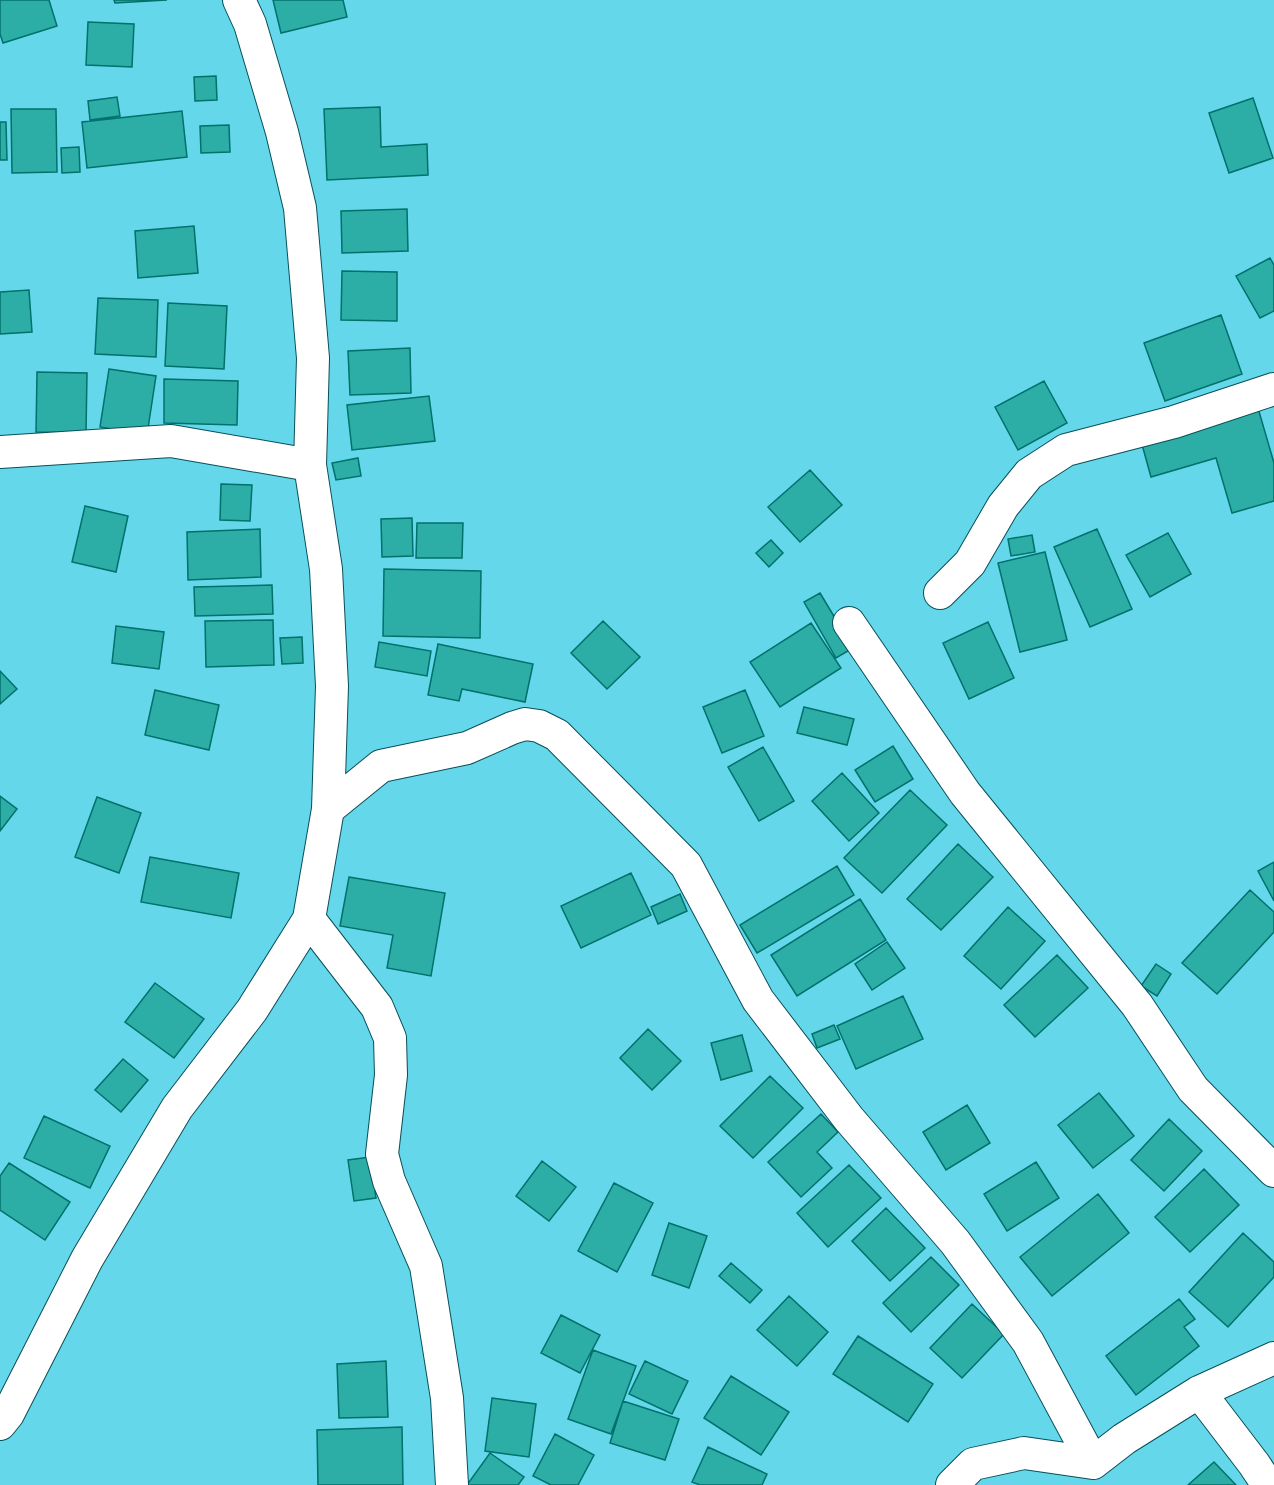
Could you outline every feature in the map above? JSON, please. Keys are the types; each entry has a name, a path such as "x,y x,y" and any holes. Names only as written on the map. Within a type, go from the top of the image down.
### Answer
{"street":[{"path":"0,1424 13,1404 87,1259 177,1108 252,1010 309,919 328,809 332,686 326,569 310,465 313,358 300,208 269,89 250,24 240,0"},
{"path":"940,593 970,563 1003,506 1029,474 1066,450 1174,422 1274,389"},
{"path":"0,452 171,441 310,465"},
{"path":"849,623 965,793 1137,1005 1193,1089 1274,1171"},
{"path":"328,809 381,766 467,748 525,724 539,726 557,735 686,865 758,1000 849,1119 955,1242 1021,1332 1093,1462"},
{"path":"309,919 377,1007 390,1038 391,1075 382,1154 389,1181 426,1266 447,1398 452,1485"},
{"path":"952,1485 973,1464 1024,1453 1093,1462 1124,1439 1199,1392 1274,1358"},
{"path":"1199,1392 1268,1485"}],"building":[{"path":"0,0 49,0 57,26 3,43 0,34"},
{"path":"114,0 167,0 115,3"},
{"path":"273,0 343,0 347,17 281,33"},
{"path":"88,22 134,24 132,67 86,65"},
{"path":"216,76 217,100 195,101 194,77"},
{"path":"117,97 120,116 90,120 88,101"},
{"path":"1253,98 1273,158 1229,173 1209,113"},
{"path":"380,107 381,147 427,144 428,175 327,180 324,109"},
{"path":"11,109 56,109 57,172 12,173"},
{"path":"182,111 187,157 87,168 82,122"},
{"path":"0,122 6,122 7,160 0,160"},
{"path":"229,125 230,152 201,153 200,126"},
{"path":"79,147 80,172 62,173 61,148"},
{"path":"407,209 408,251 342,253 341,211"},
{"path":"194,226 198,273 138,278 135,231"},
{"path":"1270,258 1274,265 1274,311 1260,318 1236,276"},
{"path":"342,271 397,272 397,321 341,320"},
{"path":"29,290 32,332 0,334 0,292"},
{"path":"98,298 158,300 156,357 95,354"},
{"path":"168,303 227,306 224,369 165,366"},
{"path":"1221,315 1242,374 1165,401 1144,343"},
{"path":"410,348 411,393 350,395 348,351"},
{"path":"109,369 156,376 147,435 100,427"},
{"path":"37,372 87,373 86,433 36,432"},
{"path":"164,379 238,381 237,425 164,423"},
{"path":"1044,381 1067,423 1018,450 995,407"},
{"path":"429,396 435,441 352,450 347,405"},
{"path":"1258,408 1274,463 1274,501 1232,513 1216,458 1151,477 1141,441"},
{"path":"358,458 361,476 336,480 332,463"},
{"path":"810,470 842,505 800,542 768,507"},
{"path":"221,484 252,485 250,521 220,520"},
{"path":"85,506 128,516 116,572 72,562"},
{"path":"412,518 413,556 382,557 381,519"},
{"path":"417,523 463,523 462,558 416,558"},
{"path":"260,529 261,577 188,580 187,532"},
{"path":"1097,529 1132,609 1090,627 1054,547"},
{"path":"1168,533 1191,574 1150,597 1126,555"},
{"path":"1032,535 1035,552 1011,556 1008,539"},
{"path":"771,540 783,553 769,567 756,553"},
{"path":"1045,552 1067,640 1020,652 998,563"},
{"path":"384,569 481,571 480,638 383,636"},
{"path":"272,585 273,614 195,616 194,587"},
{"path":"820,593 853,648 836,658 804,602"},
{"path":"273,620 274,665 206,667 205,621"},
{"path":"603,621 640,657 607,689 571,653"},
{"path":"988,622 1014,678 969,699 943,643"},
{"path":"811,623 841,668 780,707 750,662"},
{"path":"116,626 164,632 159,669 112,663"},
{"path":"302,637 303,663 282,664 280,638"},
{"path":"379,642 431,651 427,676 375,667"},
{"path":"438,644 533,664 525,702 462,689 459,701 428,695"},
{"path":"0,671 17,689 0,704"},
{"path":"155,690 219,705 209,750 145,735"},
{"path":"745,690 764,736 722,753 703,707"},
{"path":"804,707 854,719 847,745 797,733"},
{"path":"893,746 913,779 875,802 855,770"},
{"path":"763,747 794,801 759,821 728,767"},
{"path":"842,773 879,813 849,841 812,801"},
{"path":"910,790 947,825 882,893 844,858"},
{"path":"0,796 17,809 0,831"},
{"path":"97,797 141,813 119,873 75,857"},
{"path":"958,844 993,877 941,930 907,899"},
{"path":"150,857 239,873 231,918 141,902"},
{"path":"1274,862 1274,901 1258,871"},
{"path":"837,866 854,895 757,953 740,925"},
{"path":"631,873 651,915 581,948 561,906"},
{"path":"349,877 445,893 431,976 387,968 393,935 340,926"},
{"path":"1250,890 1274,912 1274,932 1217,994 1182,963"},
{"path":"680,894 687,911 658,924 651,907"},
{"path":"860,899 886,940 797,996 771,955"},
{"path":"1008,907 1045,941 1001,989 964,956"},
{"path":"887,942 905,968 872,990 855,964"},
{"path":"1057,955 1088,988 1035,1037 1004,1005"},
{"path":"1156,964 1171,974 1157,996 1141,986"},
{"path":"155,983 204,1019 174,1058 125,1022"},
{"path":"903,996 923,1039 856,1069 837,1026"},
{"path":"834,1025 840,1039 817,1048 812,1034"},
{"path":"648,1029 681,1061 652,1090 620,1058"},
{"path":"742,1035 752,1071 721,1080 711,1043"},
{"path":"123,1059 148,1080 121,1112 95,1090"},
{"path":"770,1076 803,1108 753,1158 720,1126"},
{"path":"1099,1093 1134,1136 1093,1168 1058,1125"},
{"path":"967,1105 990,1143 946,1170 923,1132"},
{"path":"821,1114 838,1132 817,1152 832,1168 801,1197 768,1162"},
{"path":"44,1116 110,1146 90,1188 24,1158"},
{"path":"1169,1119 1202,1151 1164,1191 1131,1160"},
{"path":"370,1157 376,1198 354,1201 348,1160"},
{"path":"542,1161 576,1187 549,1221 516,1196"},
{"path":"1036,1162 1059,1198 1007,1231 984,1194"},
{"path":"9,1163 70,1202 45,1240 0,1210 0,1176"},
{"path":"849,1165 881,1198 828,1247 797,1213"},
{"path":"1204,1169 1239,1205 1190,1252 1155,1217"},
{"path":"614,1183 653,1203 617,1272 578,1251"},
{"path":"1098,1194 1129,1233 1052,1296 1020,1257"},
{"path":"886,1208 925,1248 890,1281 852,1241"},
{"path":"669,1223 707,1236 689,1288 652,1275"},
{"path":"1243,1233 1274,1262 1274,1277 1228,1327 1189,1292"},
{"path":"931,1257 959,1285 911,1332 883,1303"},
{"path":"731,1263 762,1290 750,1303 719,1276"},
{"path":"789,1296 828,1332 797,1366 757,1330"},
{"path":"1179,1299 1195,1319 1184,1327 1199,1346 1136,1395 1106,1356"},
{"path":"972,1304 1004,1334 962,1378 930,1348"},
{"path":"561,1315 600,1335 580,1373 541,1353"},
{"path":"858,1336 933,1384 908,1422 833,1374"},
{"path":"593,1350 636,1366 611,1434 568,1419"},
{"path":"386,1361 388,1417 339,1418 337,1364"},
{"path":"645,1361 688,1381 672,1414 629,1394"},
{"path":"731,1376 789,1412 761,1455 704,1418"},
{"path":"492,1398 536,1404 529,1457 485,1451"},
{"path":"623,1401 679,1419 665,1460 610,1443"},
{"path":"402,1427 403,1485 318,1485 317,1430"},
{"path":"555,1434 594,1455 578,1485 551,1485 533,1476"},
{"path":"708,1447 767,1474 762,1485 700,1485 692,1482"},
{"path":"490,1453 524,1477 518,1485 467,1485"},
{"path":"1214,1462 1236,1485 1188,1485"}]}
